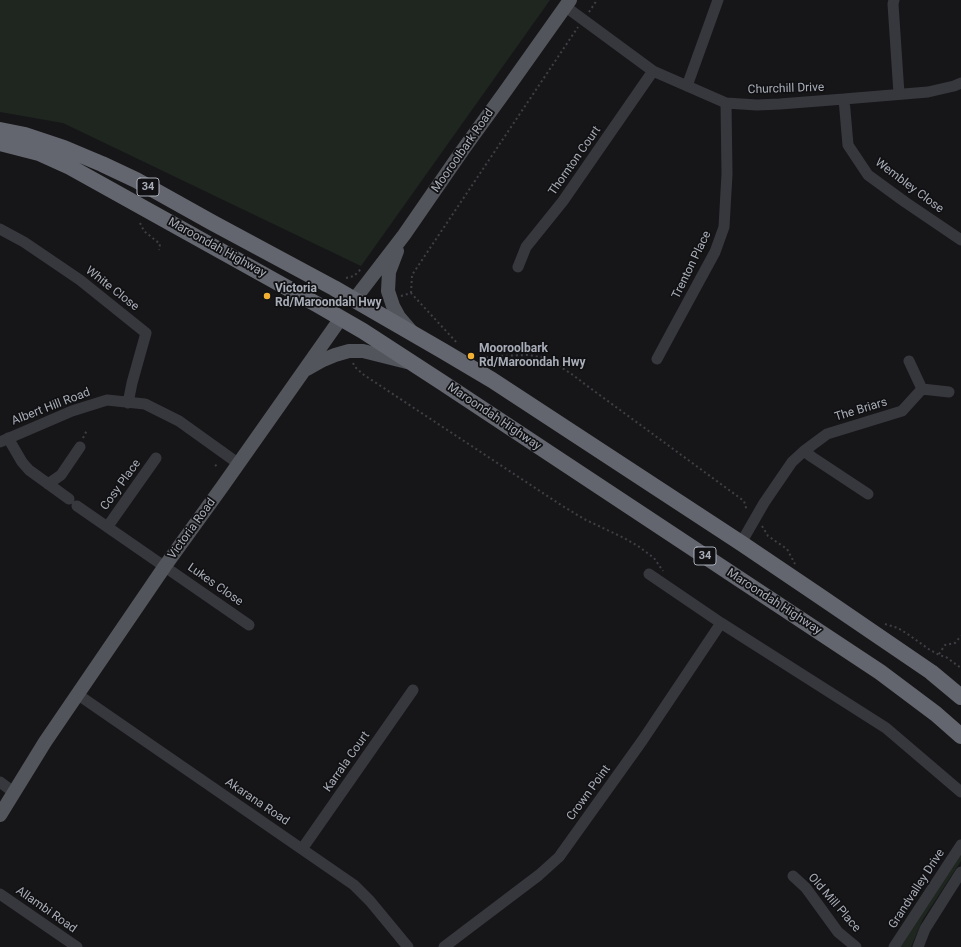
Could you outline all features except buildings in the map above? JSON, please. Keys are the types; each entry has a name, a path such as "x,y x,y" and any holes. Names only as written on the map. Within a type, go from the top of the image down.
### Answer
{"highway":[{"name":"Maroondah Highway","path":"0,130 25,135 64,148 136,180 354,300 492,380 828,601 931,672 961,697"},
{"name":"Maroondah Highway","path":"0,143 39,153 70,167 363,331 880,672 936,714 961,736"},
{"path":"341,318 354,300"}],"main road":[{"name":"Mooroolbark Road","path":"354,300 404,234 568,4"},
{"path":"404,234 389,272 388,291 393,306 399,317 414,334"},
{"name":"Victoria Road","path":"0,815 45,742 77,694 165,566 239,464 341,318"},
{"path":"303,371 323,360 349,351 363,351 411,362"},
{"name":"Victoria Road","path":"3,790 45,742"}],"street":[{"path":"687,86 718,0"},
{"path":"894,0 893,4 899,94"},
{"name":"Churchill Drive","path":"568,4 583,20 653,71 726,102 757,105 844,99 928,92 961,83"},
{"name":"Thornton Court","path":"518,267 526,247 563,201 653,71"},
{"name":"Wembley Close","path":"844,99 848,145 868,176 961,240"},
{"name":"Trenton Place","path":"657,359 672,334 715,252 724,227 727,174 726,102"},
{"name":"White Close","path":"0,229 24,242 80,280 146,333 128,402"},
{"path":"910,361 922,389 949,392"},
{"name":"The Briars","path":"741,543 764,503 792,462 804,451 827,434 902,411 922,389"},
{"name":"Albert Hill Road","path":"4,440 72,411 107,400 128,402 145,404 179,421 239,464"},
{"name":"Cosy Place","path":"4,440 28,470 73,503 165,566"},
{"path":"48,484 61,475 80,447"},
{"path":"804,451 868,494"},
{"name":"Cosy Place","path":"108,526 156,458"},
{"name":"Lukes Close","path":"165,566 249,625"},
{"path":"649,574 886,728 961,792"},
{"name":"Crown Point","path":"444,947 539,875 559,857 642,741 721,622"},
{"name":"Karrala Court","path":"302,849 413,690"},
{"name":"Akarana Road","path":"77,694 354,885 370,901 408,947"},
{"name":"Grandvalley Drive","path":"894,947 961,845"},
{"path":"918,947 926,929 961,872"},
{"name":"Old Mill Place","path":"793,876 806,888 838,932 856,947"},
{"name":"Allambi Road","path":"0,894 77,947"}],"path":[{"path":"459,346 411,293 412,274 597,0"},
{"path":"140,223 144,231 160,244 159,250"},
{"path":"391,298 411,293"},
{"path":"349,351 355,367 364,375 561,505 584,519 638,546 654,558 663,569 665,576 661,582"},
{"path":"480,358 497,356 529,356 544,358 573,375 744,502 748,515 761,524 768,536 787,549 795,565"},
{"path":"215,466 219,462"},
{"path":"880,622 898,628 938,655 946,658 961,668"},
{"path":"938,655 945,645 955,643 961,636"}],"shaded area":[{"path":"0,0 550,0 361,266 63,123 0,112"},
{"path":"961,855 961,861 923,919 911,947 898,947"}],"place":[{"name":"Victoria Rd/Maroondah Hwy","path":"267,296"},
{"name":"Mooroolbark Rd/Maroondah Hwy","path":"471,356"}]}
